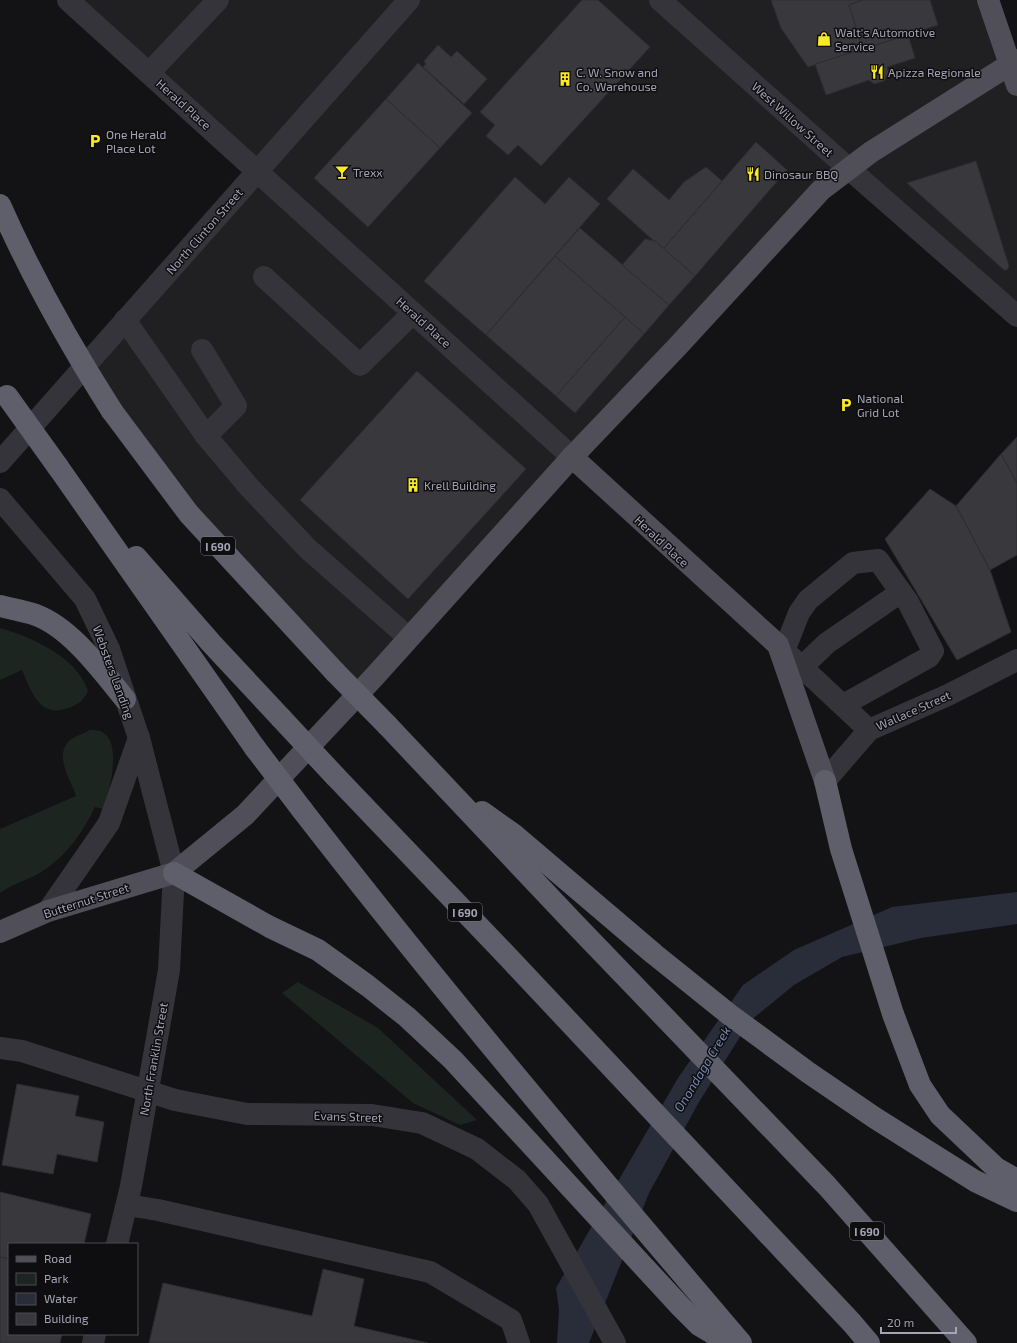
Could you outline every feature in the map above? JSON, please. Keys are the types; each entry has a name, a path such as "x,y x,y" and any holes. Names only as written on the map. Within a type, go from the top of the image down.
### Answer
{"highway":[{"name":"I 690","path":"0,205 21,253 66,336 112,411 189,514 335,672 826,1186 966,1343"},
{"name":"I 690","path":"3,392 58,467 212,644 852,1323 869,1343"},
{"path":"58,467 255,748 370,898 566,1138 741,1343"},
{"path":"0,606 37,615 57,626 85,652 125,699"},
{"path":"825,781 841,849 893,1014 920,1085 940,1115 996,1168 1017,1180"},
{"path":"442,784 513,834 654,954 730,1014 809,1073 875,1118 975,1181 1017,1201"},
{"path":"174,873 270,927 318,950 368,986 407,1017 453,1060 681,1307 699,1325 729,1343"}],"main road":[{"path":"988,0 1013,61 1017,85"},
{"path":"174,873 245,815 409,638 572,457 677,347 821,190 848,168 1013,61"},
{"name":"Herald Place","path":"572,457 781,648 825,781"},
{"name":"Butternut Street","path":"0,932 48,912 174,873"}],"street":[{"name":"Herald Place","path":"68,0 572,457"},
{"path":"150,73 218,0"},
{"name":"North Clinton Street","path":"0,462 409,0"},
{"name":"West Willow Street","path":"660,0 1017,316"},
{"path":"264,277 360,365 413,313"},
{"path":"125,320 206,436 249,487 308,549 409,638"},
{"path":"202,350 236,406 206,436"},
{"name":"Websters Landing","path":"0,499 85,599 109,649 139,738 174,873"},
{"path":"781,648 799,613 808,600 853,563 878,560 908,602 933,651 929,657 843,705"},
{"path":"802,667 827,643 901,592"},
{"name":"Herald Place","path":"781,648 869,730"},
{"name":"Wallace Street","path":"825,781 869,730 948,696 1017,660"},
{"path":"48,912 109,823 139,738"},
{"name":"North Franklin Street","path":"117,1243 127,1205 169,970 174,873"},
{"name":"Evans Street","path":"0,1048 22,1052 175,1100 247,1114 372,1115 422,1123 477,1149 517,1180 538,1204 615,1343"},
{"path":"127,1205 158,1210 430,1272 511,1320 519,1343"}],"shaded area":[{"path":"68,0 988,0 1017,85 1017,316 848,168 359,693 291,626 84,367 257,171"}],"green space":[{"path":"0,628 39,643 64,658 82,679 88,691 82,700 78,704 68,708 50,710 43,706 33,694 22,670 0,680"},
{"path":"90,730 101,732 109,738 112,748 112,774 104,809 95,807 72,845 48,868 0,893 0,829 76,796 67,775 63,760 63,753 65,746 70,740"},
{"path":"298,982 378,1028 477,1120 460,1125 413,1103 282,993"}],"water":[{"name":"Onondaga Creek","path":"1017,892 1017,924 921,938 842,957 794,985 750,1021 699,1102 649,1193 589,1343 557,1343 559,1310 556,1288 678,1078 743,985 794,950 892,907"}],"building":[{"name":"C. W. Snow and Co. Warehouse","path":"582,0 598,0 650,47 541,166 518,145 508,155 486,136 495,125 480,112"},
{"name":"Walt's Automotive Service","path":"771,0 863,0 849,5 863,49 808,67 781,28"},
{"path":"863,0 930,0 938,25 863,49 849,5"},
{"path":"908,35 915,58 887,67 889,73 884,81 874,84 869,80 826,95 815,64"},
{"path":"438,45 451,57 457,51 487,79 464,104 423,67 426,64 424,61"},
{"path":"418,63 472,113 440,148 386,99"},
{"path":"386,99 440,148 368,227 314,178"},
{"path":"756,142 787,170 695,276 663,249"},
{"path":"976,161 1009,266 1007,270 1004,270 907,183"},
{"path":"706,167 722,181 663,249 607,199 633,169 669,200 684,182"},
{"path":"515,177 545,204 569,177 600,204 486,335 424,281"},
{"path":"580,228 669,305 644,334 555,256"},
{"path":"645,239 655,241 695,276 669,305 622,265"},
{"path":"555,256 625,317 556,396 486,335"},
{"path":"625,317 644,334 575,413 556,396"},
{"name":"Krell Building","path":"417,371 526,469 408,599 300,500"},
{"path":"1017,437 1017,483 1001,454"},
{"path":"1001,454 1017,483 1017,555 990,570 956,506"},
{"path":"930,489 956,506 990,570 1011,632 957,660 885,539"},
{"path":"17,1084 79,1096 75,1116 104,1122 97,1162 57,1154 53,1174 2,1165"},
{"path":"0,1192 91,1214 84,1243 8,1243 8,1259 0,1257"},
{"path":"0,1257 8,1259 8,1335 62,1335 60,1343 0,1343"},
{"path":"323,1269 364,1279 354,1326 428,1343 149,1343 163,1283 312,1316"}],"place":[{"name":"Walt's Automotive Service","path":"824,39"},
{"name":"Apizza Regionale","path":"877,72"},
{"name":"C. W. Snow and Co. Warehouse","path":"565,79"},
{"name":"One Herald Place Lot","path":"95,141"},
{"name":"Trexx","path":"342,172"},
{"name":"Dinosaur BBQ","path":"753,174"},
{"name":"National Grid Lot","path":"846,405"},
{"name":"Krell Building","path":"413,485"}]}
